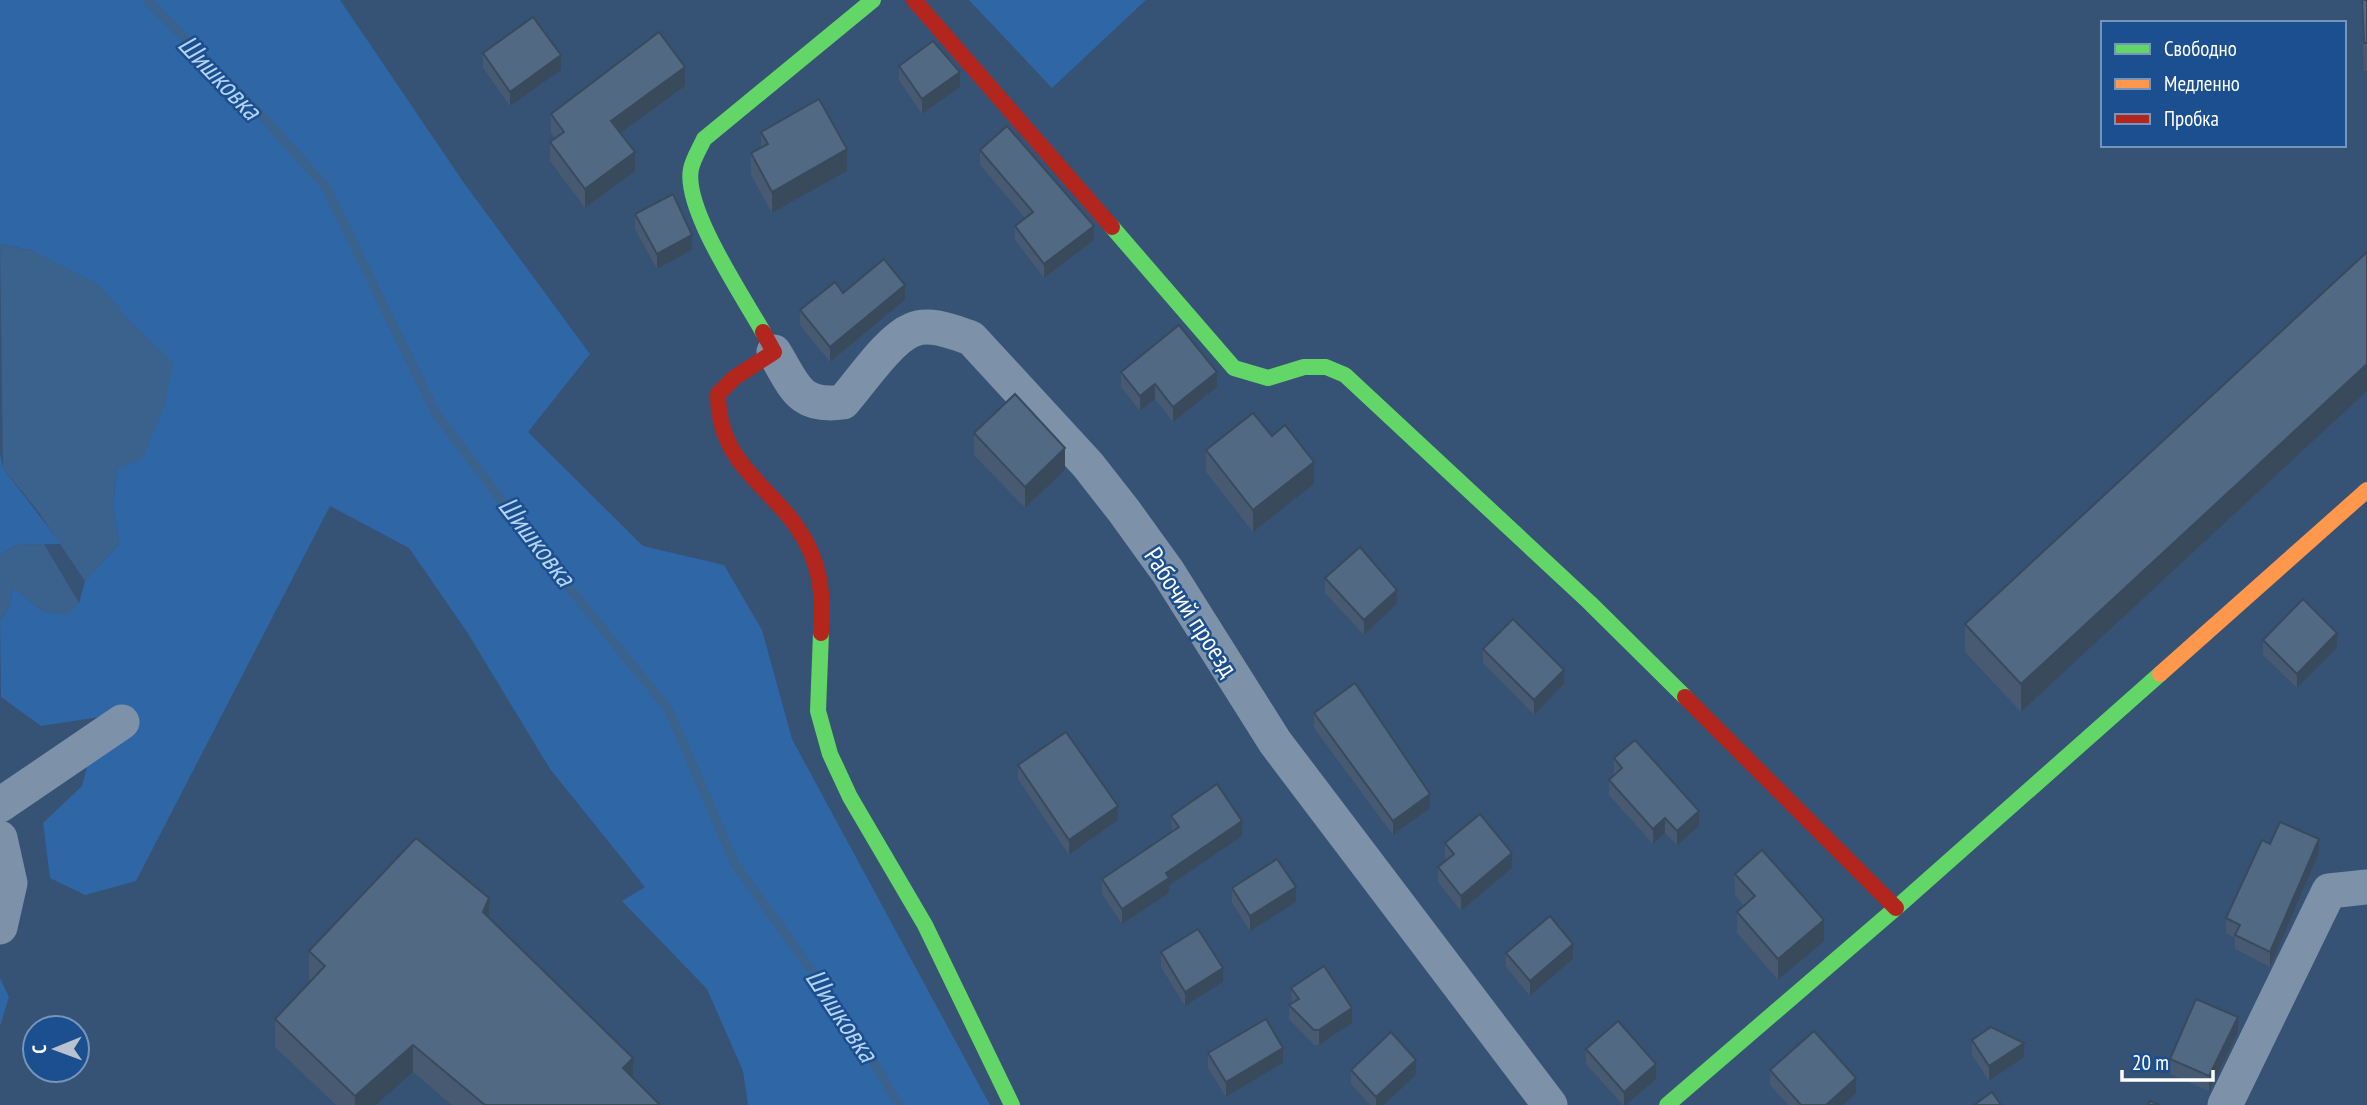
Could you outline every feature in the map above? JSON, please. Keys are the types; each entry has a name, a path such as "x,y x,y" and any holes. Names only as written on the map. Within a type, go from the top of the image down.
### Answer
{"street":[{"path":"873,0 704,139 691,169 691,194 705,228 774,352 734,378 718,394 718,415 724,439 802,536 817,564 821,597 817,700 821,728 831,760 912,901 1012,1105"},
{"path":"914,0 1234,368 1268,377 1304,367 1326,367 1345,375 1590,603 1896,908"},
{"name":"Рабочий проезд","path":"774,352 802,397 823,405 844,402 897,341 912,330 949,330 971,338 1088,465 1124,511 1168,572 1275,742 1550,1105"},
{"path":"1678,1102 2367,490"},
{"path":"0,805 122,722"},
{"path":"0,838 10,883 0,927"},
{"path":"2225,1105 2329,891 2367,887"}],"shaded area":[{"path":"0,0 340,0 464,183 590,354 528,432 643,546 724,565 762,630 792,739 990,1105 748,1105 743,1071 707,989 622,901 645,887 550,769 467,632 409,548 330,506 136,881 85,895 50,878 43,823 82,786 100,717 41,726 1,697 0,621 9,608 13,588 44,612 67,614 79,603 85,581 119,544 113,505 117,469 172,362 138,329 34,251 0,244"},
{"path":"969,0 1146,0 1052,88"},
{"path":"0,244 34,251 98,284 138,329 173,362 165,405 142,459 117,469 113,505 119,544 85,581 37,510 3,468"},
{"path":"0,453 3,468 61,544 16,545 0,555"},
{"path":"44,544 79,603 67,615 44,612 13,588 9,608 0,621 0,555 16,545"},
{"path":"0,978 9,997 0,1026"}],"building":[{"path":"2362,0 2367,0 2367,43 2364,43"},
{"path":"533,17 561,55 510,92 483,53"},
{"path":"659,32 685,67 611,121 635,152 585,189 550,142 564,132 551,114"},
{"path":"933,41 960,72 922,99 899,66"},
{"path":"819,99 847,149 772,192 751,153 768,144 761,132"},
{"path":"1007,126 1094,226 1044,264 1015,226 1033,212 980,150"},
{"path":"673,194 692,235 657,254 635,214"},
{"path":"2367,252 2367,364 2021,684 1965,624"},
{"path":"884,259 905,285 830,347 800,310 835,282 843,293"},
{"path":"1179,325 1217,372 1173,407 1155,384 1140,396 1121,372"},
{"path":"1015,394 1065,448 1025,487 974,433"},
{"path":"1253,413 1272,436 1285,425 1314,462 1253,510 1206,450"},
{"path":"1360,547 1397,590 1364,620 1325,578"},
{"path":"2303,599 2337,633 2297,674 2263,640"},
{"path":"1513,619 1564,670 1534,700 1483,649"},
{"path":"1355,683 1430,794 1393,821 1314,713"},
{"path":"1066,732 1118,806 1069,840 1018,765"},
{"path":"1635,740 1699,811 1677,831 1665,818 1653,829 1609,780 1622,768 1614,758"},
{"path":"1217,784 1242,821 1166,873 1169,878 1122,909 1102,879 1179,827 1171,816"},
{"path":"1480,814 1512,853 1461,896 1438,867 1454,854 1445,843"},
{"path":"2280,822 2319,839 2270,952 2235,935 2240,925 2226,918 2262,840 2270,844"},
{"path":"416,838 489,898 483,912 633,1058 623,1068 660,1105 485,1105 413,1045 355,1096 275,1019 325,966 309,951"},
{"path":"1762,850 1824,920 1778,959 1737,912 1755,896 1735,874"},
{"path":"1277,859 1296,887 1250,916 1232,888"},
{"path":"1550,916 1573,944 1530,981 1506,953"},
{"path":"1198,929 1223,968 1185,992 1161,952"},
{"path":"1324,966 1352,1008 1319,1030 1314,1030 1289,1005 1299,999 1291,988"},
{"path":"2196,999 2238,1017 2209,1076 2170,1059"},
{"path":"1266,1019 1283,1048 1226,1082 1208,1053"},
{"path":"1618,1021 1656,1064 1624,1092 1586,1049"},
{"path":"1991,1027 2024,1043 1989,1066 1972,1040"},
{"path":"1814,1031 1856,1078 1826,1105 1801,1105 1770,1070"},
{"path":"1391,1032 1416,1060 1376,1097 1351,1070"},
{"path":"1992,1092 2001,1105 1974,1105"}],"waterway":[{"name":"Шишковка","path":"147,0 262,116 326,187 435,412 544,557 669,710 735,864 858,1035 899,1105"}],"traffic: fast":[{"path":"763,332 705,228 691,186 692,165 704,139 873,0"},
{"path":"1112,227 1234,368 1268,378 1304,367 1326,367 1345,375 1590,603 1685,697"},
{"path":"821,633 818,711 830,754 850,797 925,925 1012,1105"},
{"path":"1667,1105 1896,908 2160,674"}],"traffic: slow":[{"path":"2160,674 2367,490"}],"traffic: jam":[{"path":"914,0 1112,227"},
{"path":"763,332 774,352 734,378 718,394 721,420 728,442 739,460 783,509 809,548 821,590 821,633"},
{"path":"1685,697 1896,908"}]}
